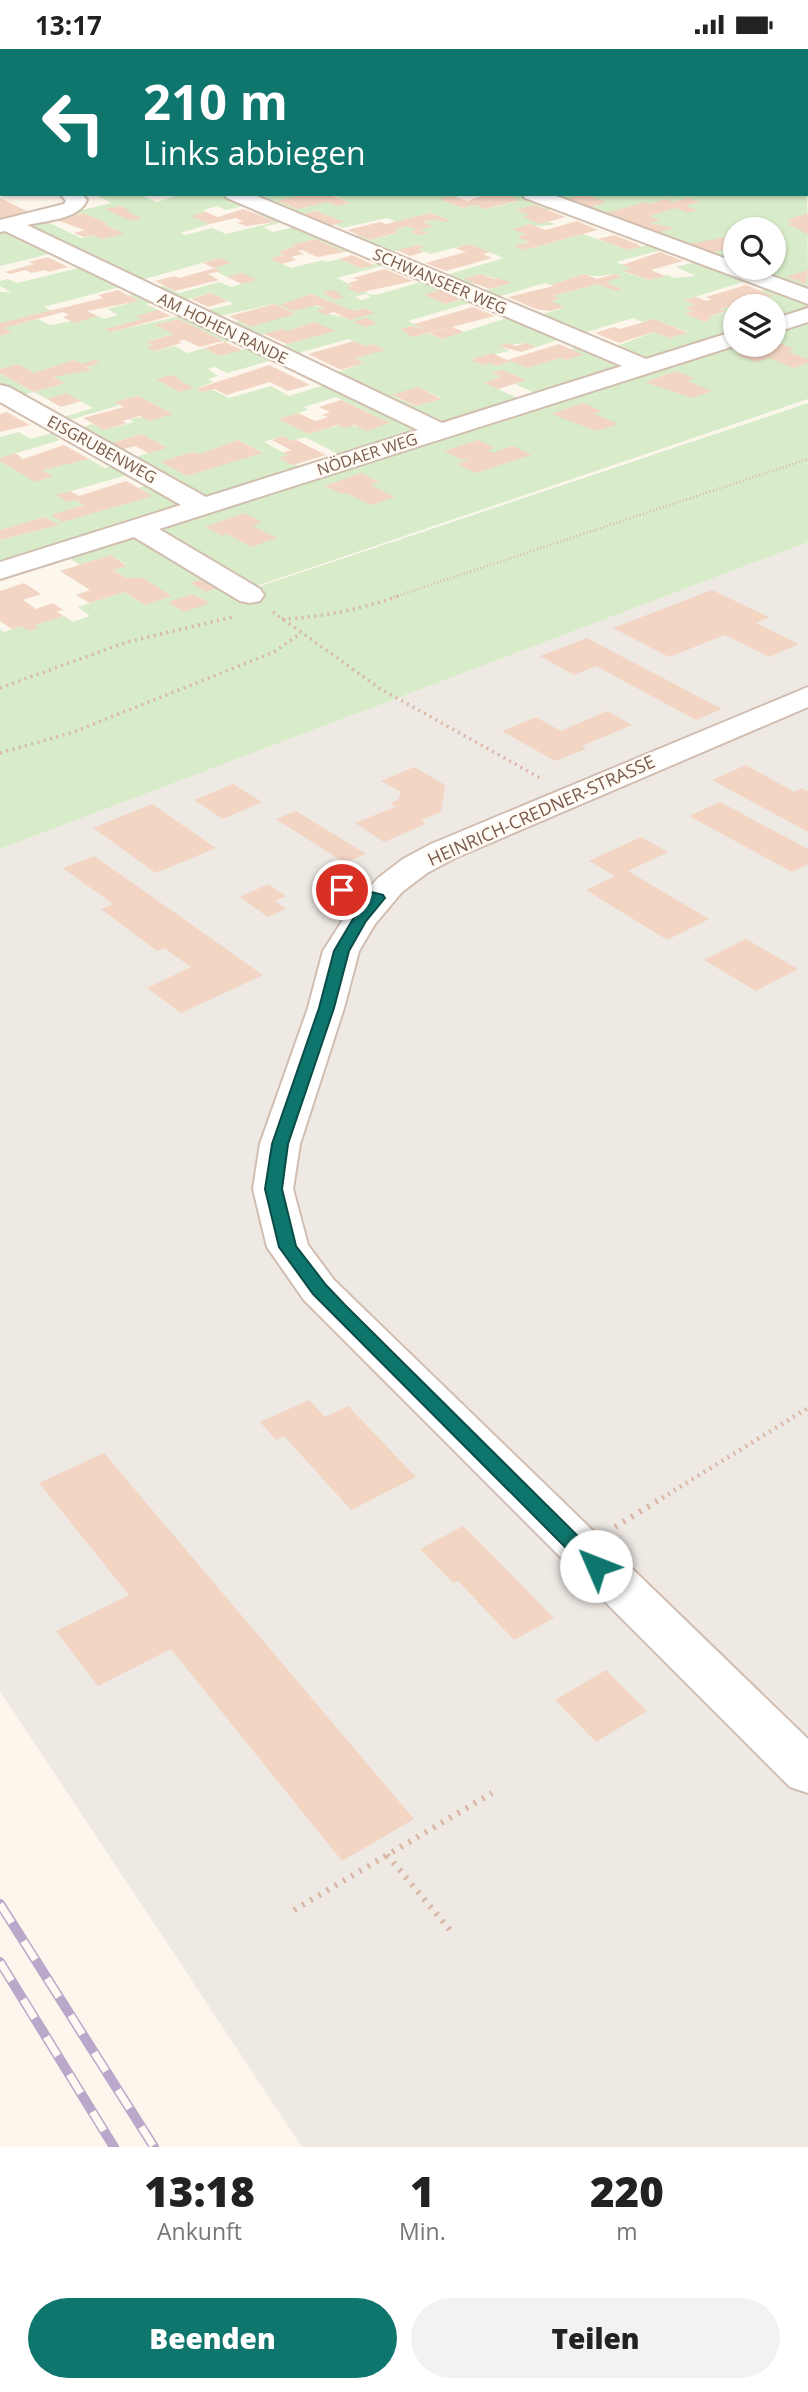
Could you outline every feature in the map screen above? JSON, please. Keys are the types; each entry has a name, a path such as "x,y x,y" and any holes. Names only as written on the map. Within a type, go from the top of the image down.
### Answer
{"street":[{"path":"4,225 71,208 77,200 72,196"},
{"name":"SCHWANSEER WEG","path":"239,196 645,367"},
{"path":"537,196 808,297"},
{"name":"AM HOHEN RANDE","path":"4,225 439,432"},
{"path":"786,322 808,315"},
{"name":"NÖDAER WEG","path":"0,571 723,342"},
{"name":"EISGRUBENWEG","path":"0,392 204,507"},
{"path":"138,528 257,601"},
{"name":"HEINRICH-CREDNER-STRASSE","path":"808,696 680,736 360,894 360,919 341,951 326,1008 280,1144 273,1189 288,1247 329,1299 808,1772"}],"path":[{"path":"282,619 320,617 356,610 808,459"},
{"path":"0,688 127,642 219,622 257,601 379,688 543,780"},
{"path":"0,753 71,733 274,652 301,633"},
{"path":"580,1549 808,1408"},
{"path":"294,1910 492,1793"},
{"path":"387,1855 451,1931"}],"shaded area":[{"path":"808,542 808,2147 302,2147 0,1691 0,849"}],"green space":[{"path":"98,196 143,196 157,202 175,196 234,196 252,204 226,210 217,206 203,210 206,212 191,216 210,224 180,233 185,235 212,228 226,234 275,222 255,213 267,210 291,220 263,227 273,232 302,225 358,249 345,252 315,239 292,245 295,247 279,252 284,255 271,258 291,268 339,259 361,268 387,261 392,263 337,278 353,286 348,288 369,293 355,297 361,300 371,297 367,294 376,295 431,279 450,287 425,295 445,304 472,297 480,300 408,321 424,329 411,326 402,329 412,337 428,333 442,339 515,315 568,337 536,347 526,343 500,346 510,351 471,359 482,365 490,363 496,366 511,361 527,368 560,358 565,360 582,355 571,349 586,345 631,364 537,394 515,384 525,380 502,370 492,373 501,377 485,383 520,399 434,426 330,375 363,363 355,358 384,349 373,344 365,346 348,339 288,356 273,348 333,331 315,322 250,338 224,325 239,321 251,327 294,313 274,304 210,318 197,312 234,304 211,293 177,302 150,289 164,286 179,293 219,282 231,287 256,280 242,273 227,277 217,272 220,271 214,268 229,263 220,258 134,282 16,225 41,219 81,238 93,235 102,239 123,234 84,213 70,216 65,214 112,203","holes":["311,294 354,311 365,308 374,312 350,320 321,313 317,311 324,308 301,298","418,387 441,398 416,406 393,396"]},
{"path":"299,196 278,201 300,207 320,202 349,203 336,196 460,196 441,199 463,208 475,205 486,209 519,201 510,196 530,196 560,207 548,210 517,210 555,224 514,228 526,234 518,237 529,242 515,246 525,250 583,234 628,250 655,243 669,248 616,262 632,269 624,272 650,280 667,275 675,278 696,276 676,267 701,260 723,268 723,280 750,280 685,300 695,305 686,308 693,311 686,314 705,322 711,320 707,317 723,313 723,335 639,361 609,349 654,332 669,338 687,332 654,319 643,322 633,318 577,335 533,317 563,308 551,301 559,299 553,296 598,284 621,289 605,282 621,276 584,274 491,299 477,293 510,283 481,274 465,279 476,284 464,287 439,277 504,258 469,244 430,254 418,249 424,247 419,245 384,254 347,238 359,235 370,240 398,233 394,230 407,226 417,230 411,232 418,235 426,233 420,230 432,226 423,222 449,220 431,213 396,222 387,218 342,228 335,225 343,222 316,211 294,216 250,198"},
{"path":"545,196 807,196 808,294 770,280 786,280 786,217 723,217 723,263"},
{"path":"7,227 58,252 0,266 0,229"},
{"path":"87,266 127,285 44,307 52,311 0,323 0,292 11,292 0,286 0,281 8,279 17,283"},
{"path":"774,287 808,300 808,308 786,315 786,294 768,294 761,291"},
{"path":"142,292 155,301 146,304 158,310 142,319 106,329 111,332 188,314 239,339 225,342 178,319 156,325 174,334 149,341 153,345 147,347 155,351 174,346 188,353 204,348 220,356 255,346 279,358 227,373 215,367 208,369 218,376 208,379 214,382 197,388 203,392 213,390 229,398 271,386 289,396 331,383 425,429 340,455 305,437 292,441 283,436 264,442 288,455 280,459 303,467 202,499 130,459 166,447 142,434 105,445 77,429 93,424 104,430 134,422 130,419 171,413 138,396 115,402 120,405 63,422 57,419 93,408 66,394 47,399 34,392 64,383 53,377 92,369 74,360 34,373 18,364 0,369 0,336 12,332 4,328 38,319 50,325 98,316 104,319 118,315 107,309 138,301 129,295","holes":["336,397 389,423 367,430 338,426 309,434 279,419 308,410 304,407","238,440 262,452 187,476 162,462 192,452 200,454"]},
{"path":"808,322 808,399 251,588 154,531 723,350 723,357 786,357 786,329"},
{"path":"0,373 34,392 18,396 0,386"},
{"path":"808,403 808,542 0,849 0,629 4,632 21,626 38,628 35,625 64,616 73,622 90,616 78,607 124,592 145,605 171,596 143,578 126,578 113,570 127,565 111,555 80,565 69,558 138,536 237,594"},
{"path":"63,430 68,433 55,437 60,440 0,458 0,437 19,432 30,439"},
{"path":"89,459 105,468 122,463 138,472 57,495 68,502 75,500 84,505 52,515 151,496 139,488 156,482 192,503 0,563 0,540 58,525 45,517 0,530 0,461 35,481 52,476 42,470"}],"building":[{"path":"298,196 333,196 350,203 337,206 327,202 298,209 277,201"},
{"path":"453,196 467,201 482,196 510,196 521,200 486,209 475,205 463,208 439,199"},
{"path":"590,196 606,202 591,207 568,198"},
{"path":"0,198 29,212 18,215 22,217 0,222"},
{"path":"689,198 700,202 685,206 698,210 688,213 676,208 649,216 661,220 650,223 674,228 654,234 637,228 642,226 606,213 645,202 649,204 665,199 673,202"},
{"path":"535,205 565,217 540,224 523,217 529,215 516,210"},
{"path":"120,206 142,218 131,221 105,209"},
{"path":"243,209 276,222 246,226 237,223 243,221 235,218 210,224 190,216 206,212 218,217"},
{"path":"316,211 344,222 329,226 301,215"},
{"path":"84,213 125,234 102,239 93,235 83,237 74,233 85,230 56,220"},
{"path":"431,213 451,221 435,219 423,222 433,226 420,230 428,233 418,235 410,232 417,230 407,226 394,230 399,232 370,240 347,230 380,222 386,224"},
{"path":"808,213 808,234 787,224 794,222 787,220"},
{"path":"577,221 598,230 524,250 514,246 529,242 517,237 526,234 512,229 530,224 546,230"},
{"path":"614,235 641,247 628,250 598,239"},
{"path":"723,237 723,250 713,253 690,244"},
{"path":"315,239 345,252 317,257 302,250 298,251 304,254 291,257 296,260 281,264 270,258 284,255 278,252 295,247 291,245"},
{"path":"469,244 490,252 483,254 492,258 446,271 425,263 466,252 455,248"},
{"path":"419,245 425,247 418,249 424,252 410,256 397,250"},
{"path":"660,252 683,261 651,270 665,276 650,280 623,271 632,269 622,265"},
{"path":"352,255 374,265 361,268 339,259"},
{"path":"48,257 68,267 49,272 5,272 34,264 29,262"},
{"path":"220,258 231,263 214,268 203,263"},
{"path":"215,268 221,271 208,274 219,280 175,291 155,281 174,276 179,278"},
{"path":"385,269 413,281 358,293 346,288 353,286 348,283 359,280 353,278"},
{"path":"808,270 806,284 786,277"},
{"path":"242,273 257,280 242,284 227,277"},
{"path":"481,274 511,283 489,289 464,279"},
{"path":"584,274 597,279 615,274 622,277 605,282 622,289 616,291 598,284 553,296 560,298 551,301 564,307 550,311 536,309 508,297 554,286 551,285"},
{"path":"746,285 768,294 723,294 723,308 719,309 723,312 707,317 712,319 705,322 685,314 693,311 685,308 695,305 684,300 696,297 707,301 711,299 706,297"},
{"path":"118,290 139,301 87,311 98,316 74,323 63,317 69,315 63,312 4,328 13,332 0,336 0,323 103,298 98,295"},
{"path":"332,290 345,297 335,300 323,292"},
{"path":"440,290 462,299 445,304 424,295"},
{"path":"211,293 228,301 208,307 191,299"},
{"path":"311,294 354,311 365,308 375,313 350,320 334,312 325,315 316,310 324,308 317,305 293,311 280,305"},
{"path":"275,304 295,314 251,327 229,316"},
{"path":"473,307 495,316 412,337 401,329 411,326 424,329 414,324"},
{"path":"158,310 171,316 111,332 105,329 142,319 136,316"},
{"path":"366,318 378,323 366,327 353,322"},
{"path":"178,319 223,341 200,347 185,340 178,341 182,343 154,351 146,347 153,345 147,342 174,334 155,325"},
{"path":"654,319 688,333 669,338 654,332 619,343 595,333 614,327 620,329"},
{"path":"315,322 335,331 287,344 264,334 282,329 287,331"},
{"path":"452,327 464,332 442,339 429,333"},
{"path":"354,341 365,346 373,344 386,350 355,358 364,363 341,370 308,354"},
{"path":"225,342 242,350 220,356 204,348"},
{"path":"509,343 516,346 526,343 536,347 521,352 498,346"},
{"path":"559,344 584,355 565,360 560,358 527,368 511,361 496,366 490,363 482,365 470,360 492,353 507,360"},
{"path":"786,346 795,349 788,352 808,359 808,363 794,368 769,358 756,362 742,357 786,357"},
{"path":"74,360 82,364 95,360 100,363 86,367 93,370 53,377 65,383 34,392 0,373 0,369 18,364 34,373"},
{"path":"269,365 310,385 288,391 270,382 226,395 215,389 203,392 196,389"},
{"path":"502,370 526,380 498,389 484,383 501,377 492,373"},
{"path":"676,371 694,378 687,381 712,391 692,398 645,382"},
{"path":"172,375 194,388 180,392 155,379"},
{"path":"418,387 441,399 416,406 392,395"},
{"path":"66,393 81,401 61,407 47,399"},
{"path":"138,396 173,414 149,421 140,416 104,430 83,418 124,407 114,402"},
{"path":"341,400 390,423 367,431 355,425 344,428 338,425 309,434 278,419 298,413 315,421 328,417 322,415 330,412 319,407"},
{"path":"583,403 602,411 594,414 619,424 597,431 551,414"},
{"path":"7,412 30,425 0,432 0,414"},
{"path":"142,434 167,448 148,453 135,446 117,451 105,445"},
{"path":"283,436 326,455 293,465 279,458 288,455 283,453 291,450 272,440"},
{"path":"238,440 263,453 187,476 161,462 192,452 200,454"},
{"path":"478,440 495,448 488,450 493,453 513,446 532,455 476,473 457,464 469,460 443,451"},
{"path":"64,445 89,459 42,470 53,476 35,482 0,461 0,458 15,453 23,459"},
{"path":"361,473 379,482 371,485 395,497 371,505 325,486"},
{"path":"126,481 153,496 62,522 51,515 84,505 75,500 68,502 56,495 70,491 79,496"},
{"path":"244,513 262,522 253,526 277,538 251,547 227,534 222,536 205,527"},
{"path":"45,517 59,525 0,540 0,530"},
{"path":"111,555 127,566 113,570 126,578 143,578 172,596 145,605 124,592 90,603 76,595 90,590 60,571"},
{"path":"203,579 219,587 206,592 190,583"},
{"path":"24,583 41,594 23,600 36,609 53,603 63,610 57,612 64,616 35,625 39,628 29,631 21,626 12,629 0,621 0,591"},
{"path":"712,590 769,617 756,623 799,644 769,657 725,635 669,657 613,628"},
{"path":"193,594 210,603 184,612 168,602"},
{"path":"587,638 722,709 696,720 596,666 574,675 540,656"},
{"path":"607,711 632,725 582,746 586,749 555,761 502,731 536,717 561,731"},
{"path":"746,765 794,792 802,788 808,791 808,832 712,780"},
{"path":"414,767 445,785 441,812 421,820 426,824 384,842 355,823 395,807 390,803 398,800 401,792 381,781"},
{"path":"233,784 262,802 223,819 194,800"},
{"path":"720,802 808,849 808,864 792,872 689,816"},
{"path":"152,804 216,848 156,873 93,828"},
{"path":"296,811 366,854 345,863 276,819"},
{"path":"641,837 668,852 628,871 709,919 667,940 586,890 615,876 589,861"},
{"path":"94,856 263,975 181,1013 147,988 191,967 164,948 157,951 101,909 113,904 63,868"},
{"path":"268,884 286,896 275,901 286,909 268,917 240,897"},
{"path":"746,939 798,969 756,991 704,960"},
{"path":"309,1400 325,1417 348,1406 416,1477 351,1510 284,1436 276,1440 260,1422"},
{"path":"104,1453 414,1819 342,1861 171,1649 98,1686 56,1631 129,1595 39,1483"},
{"path":"463,1526 554,1618 514,1640 458,1581 453,1583 420,1549"},
{"path":"606,1670 647,1711 596,1742 555,1700"}],"railway":[{"path":"0,1904 154,2147"},
{"path":"0,1962 114,2147"}],"route":[{"path":"342,890 378,898 360,919 341,951 326,1008 280,1144 273,1189 288,1247 338,1309 596,1566"}]}
